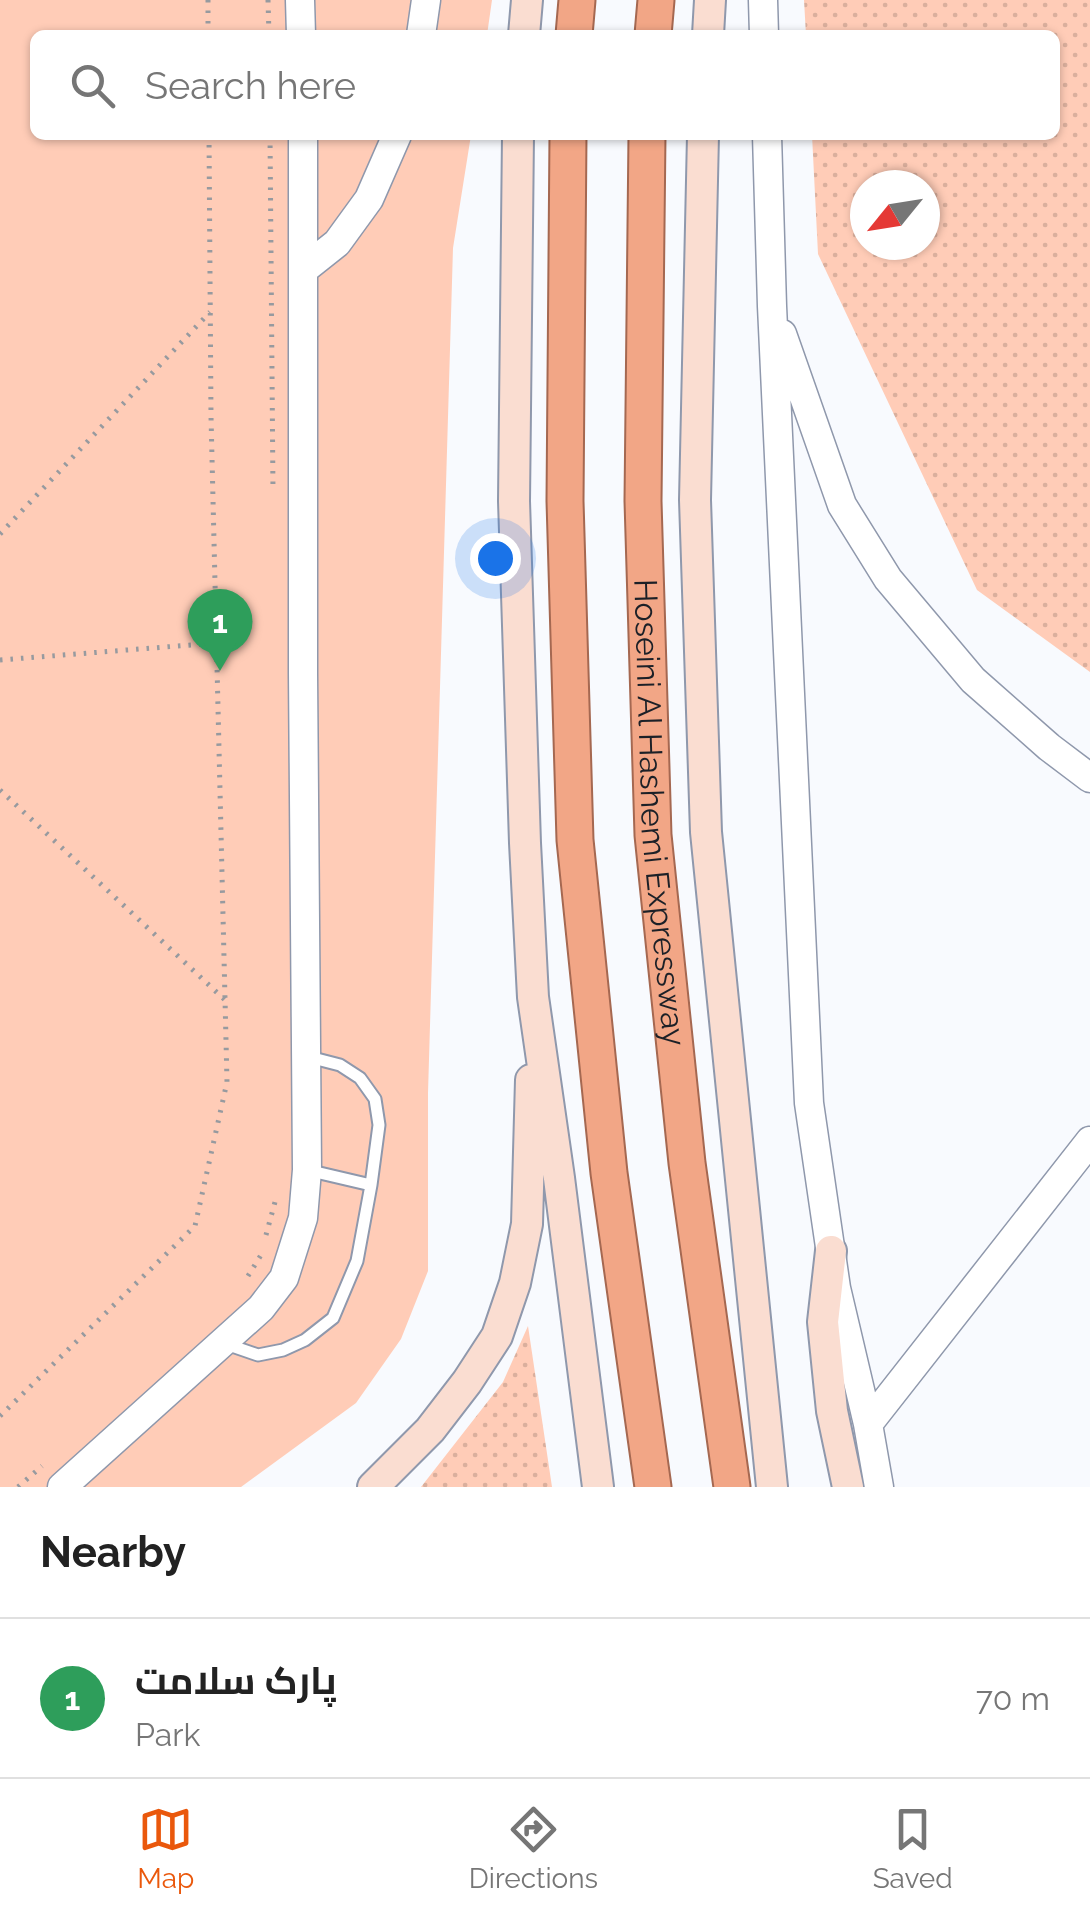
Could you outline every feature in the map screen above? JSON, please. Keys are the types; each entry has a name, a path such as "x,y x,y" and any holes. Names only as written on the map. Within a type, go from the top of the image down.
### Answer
{"highway":[{"path":"574,30 577,0"},
{"path":"653,30 656,0"},
{"path":"568,140 565,501 575,840 609,1172 653,1487"},
{"name":"Hoseini Al Hashemi Expressway","path":"647,140 643,501 653,836 687,1163 732,1487"}],"main road":[{"path":"524,30 526,0"},
{"path":"708,30 710,0"},
{"path":"373,1487 430,1430 497,1336 515,1283 527,1224 533,998 514,501 518,140"},
{"path":"704,140 696,500 706,832 772,1487"},
{"path":"533,998 598,1487"},
{"path":"832,1251 823,1322 832,1411 848,1487"}],"street":[{"path":"300,0 301,30"},
{"path":"422,30 426,0"},
{"path":"763,0 764,30"},
{"path":"62,1487 261,1308 284,1278 303,1218 307,1170 303,140"},
{"path":"303,270 337,244 369,199 395,140"},
{"path":"767,140 809,1102 836,1288 880,1487"},
{"path":"772,306 842,505 888,580 973,680 1090,778"},
{"path":"868,1424 1090,1141"}],"lane":[{"path":"222,1343 258,1355 306,1340 333,1318 357,1261 380,1125 376,1099 360,1078 340,1065 306,1056"},
{"path":"307,1170 371,1185"}],"path":[{"path":"208,0 208,30"},
{"path":"268,0 269,30"},
{"path":"0,1416 194,1226 227,1082 208,140"},
{"path":"270,140 273,509"},
{"path":"0,534 210,312"},
{"path":"0,660 216,642"},
{"path":"0,790 224,1000"},
{"path":"266,1235 277,1197"},
{"path":"244,1282 261,1254"},
{"path":"18,1487 46,1462"}],"shaded area":[{"path":"0,0 492,0 488,30 30,30 30,140 470,140 453,248 428,1093 428,1271 401,1339 356,1403 241,1487 0,1487"},
{"path":"804,0 1090,0 1090,672 977,590 818,254 812,140 1060,140 1060,30 806,30"},
{"path":"528,1326 552,1487 421,1487 503,1382"}],"place":[{"name":"پارک سلامت","path":"220,671"}]}
